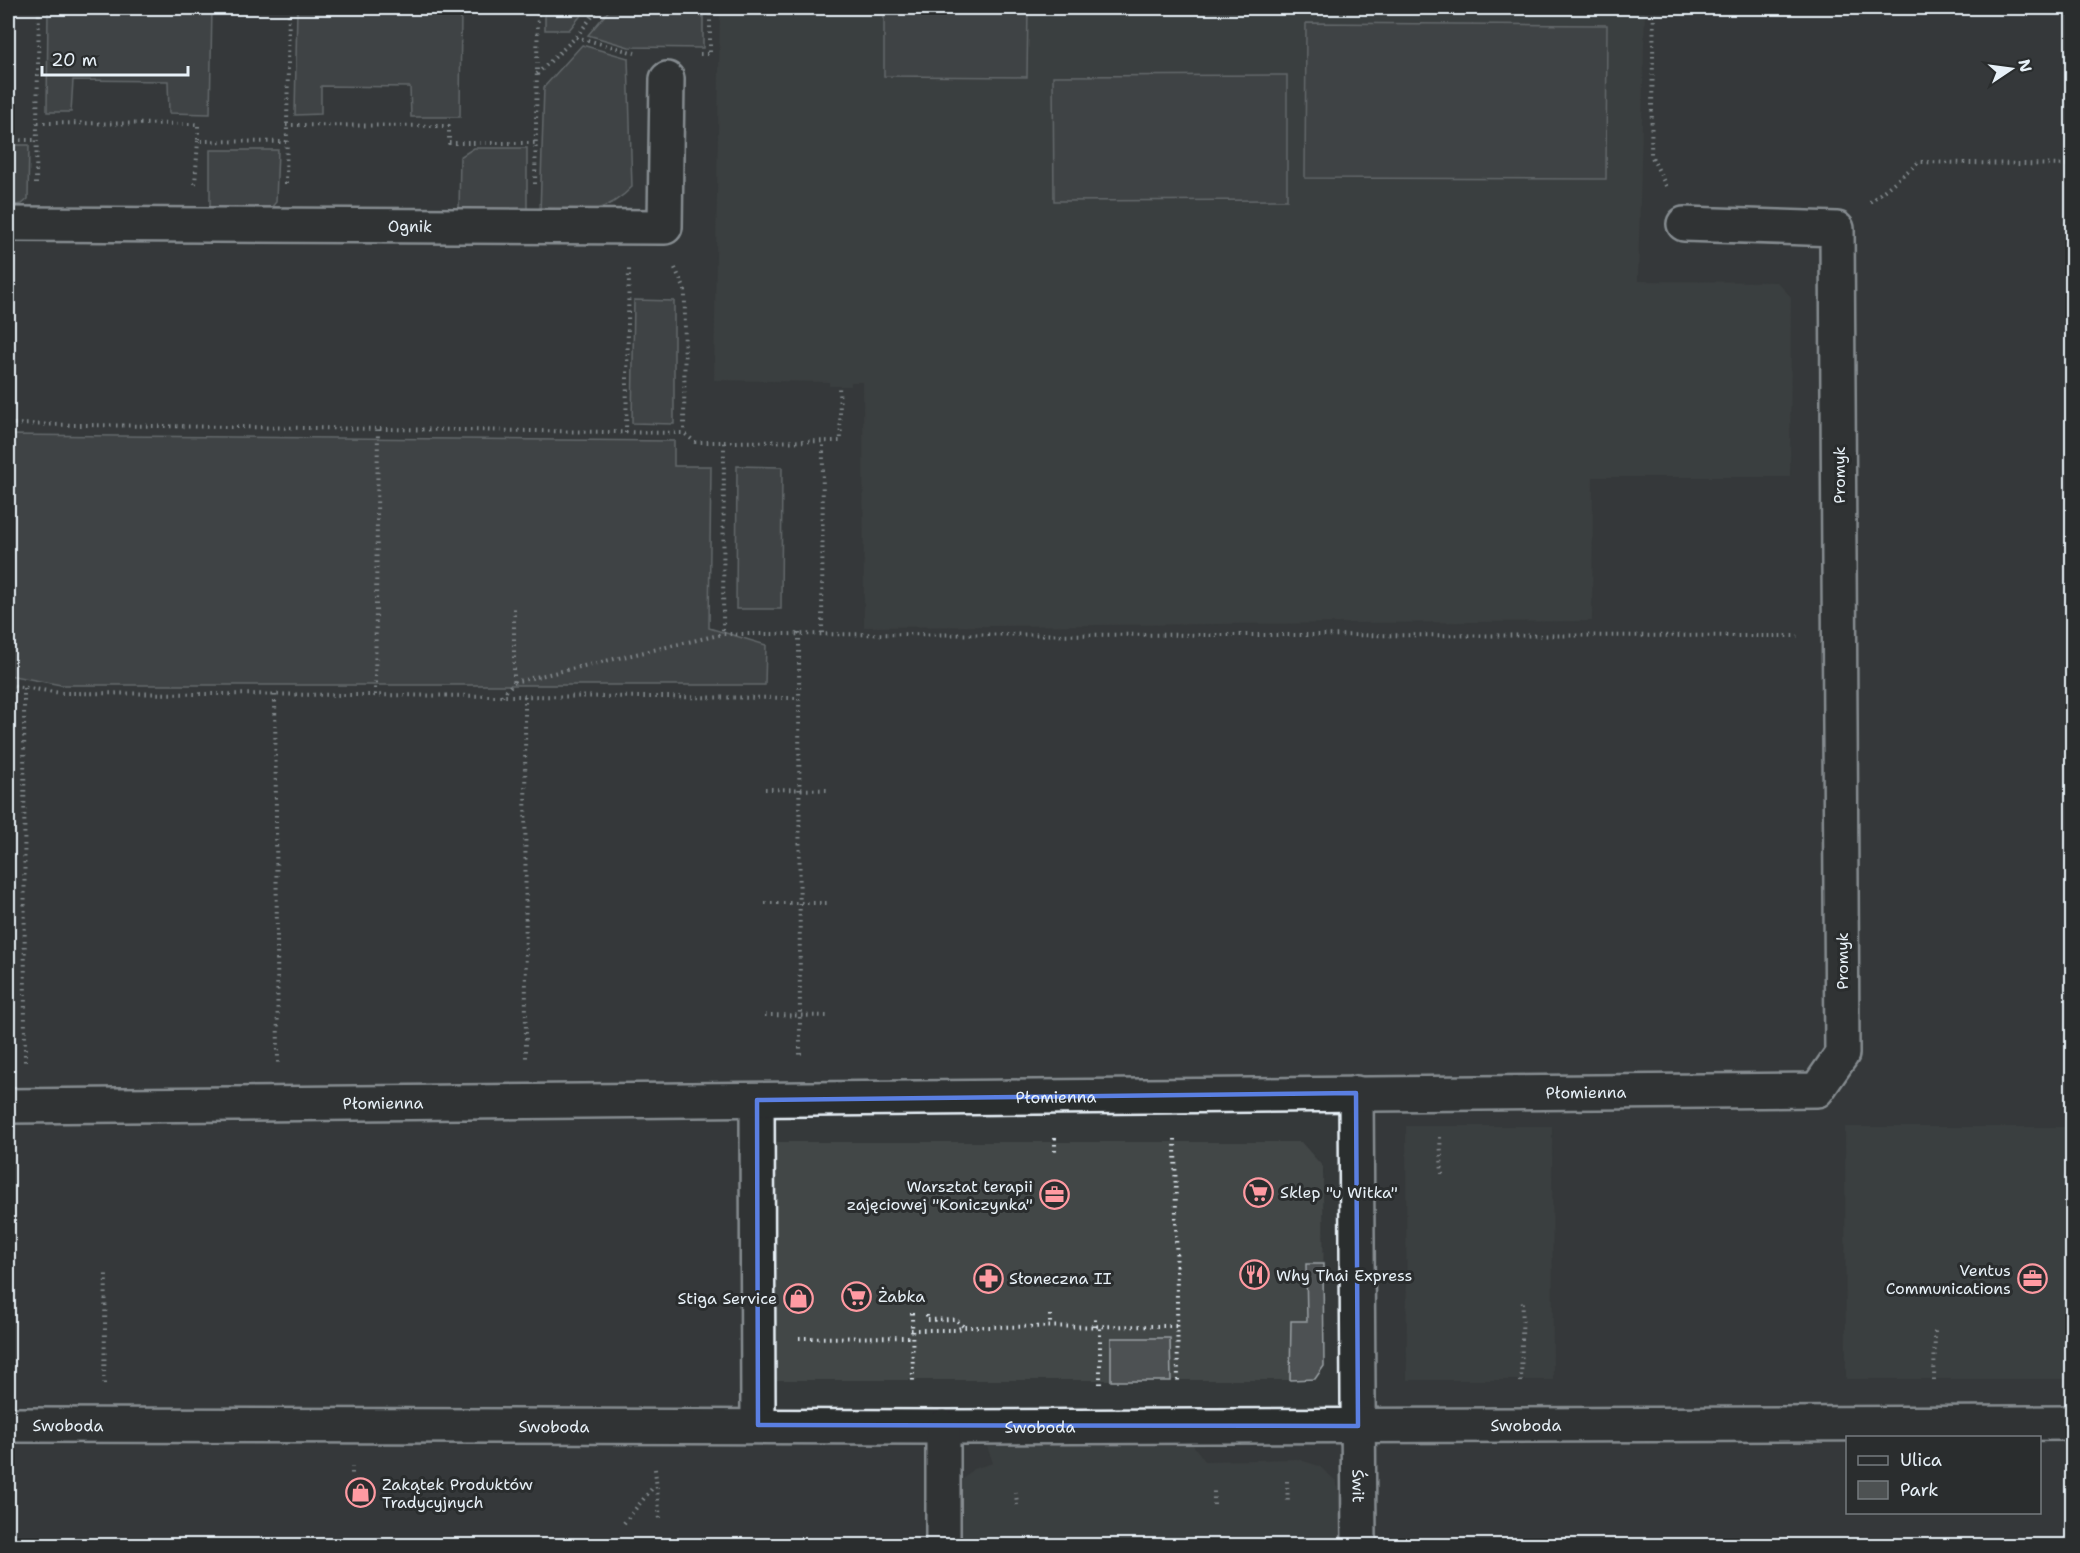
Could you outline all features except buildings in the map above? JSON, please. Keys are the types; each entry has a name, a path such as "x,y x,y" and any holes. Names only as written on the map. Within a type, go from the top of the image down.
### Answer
{"street":[{"name":"Ognik","path":"8,224 665,227 667,79"},
{"path":"1684,224 1837,230"},
{"name":"Promyk","path":"1817,1089 1842,1054 1837,230"},
{"name":"Płomienna","path":"16,1106 526,1099 757,1100 812,1097 1817,1089"},
{"path":"1356,1094 1358,1426"},
{"path":"757,1100 758,1425"},
{"name":"Swoboda","path":"8,1425 943,1427 2073,1423"},
{"name":"Świt","path":"1358,1426 1359,1545"},
{"path":"943,1427 943,1545"}],"path":[{"path":"36,186 39,8"},
{"path":"286,196 289,8"},
{"path":"534,227 538,8"},
{"path":"537,74 576,36 599,8"},
{"path":"1654,8 1651,155 1684,224"},
{"path":"38,123 198,124 195,190"},
{"path":"286,125 449,126 449,143 536,143"},
{"path":"8,140 38,140"},
{"path":"198,141 286,142"},
{"path":"1837,230 1919,162 2073,165"},
{"path":"626,433 629,265"},
{"path":"8,424 684,433 695,442 841,441 840,386"},
{"path":"375,695 378,429"},
{"path":"822,633 823,441"},
{"path":"723,634 724,442"},
{"path":"514,608 514,682"},
{"path":"799,633 800,1059"},
{"path":"502,696 514,682 723,634 1841,636"},
{"path":"8,685 61,693 799,698"},
{"path":"16,1106 24,688"},
{"path":"275,695 279,1102"},
{"path":"525,696 526,1099"},
{"path":"765,789 830,790"},
{"path":"765,903 830,903"},
{"path":"765,1016 830,1016"},
{"path":"1054,1135 1055,1154"},
{"path":"1175,1135 1178,1391"},
{"path":"1442,1151 1442,1174"},
{"path":"104,1391 106,1270"},
{"path":"1520,1386 1523,1298"},
{"path":"912,1313 913,1390"},
{"path":"927,1315 927,1320 955,1319 964,1327"},
{"path":"1050,1315 1050,1326"},
{"path":"1095,1315 1100,1391"},
{"path":"911,1330 955,1330 964,1327 1178,1326"},
{"path":"1934,1385 1935,1330"},
{"path":"793,1338 912,1337"},
{"path":"655,1468 660,1520"},
{"path":"1287,1481 1288,1505"},
{"path":"624,1523 655,1486"},
{"path":"1214,1491 1214,1505"},
{"path":"1016,1492 1017,1505"}],"highlighted area":[{"path":"1356,1093 1358,1426 758,1425 757,1100"}],"shaded area":[{"path":"720,8 1645,8 1638,281 1777,282 1791,297 1790,477 1593,477 1592,621 864,627 863,382 851,382 851,386 829,386 829,382 714,380"},
{"path":"1406,1126 1552,1126 1553,1380 1407,1380"},
{"path":"1845,1127 2072,1127 2072,1379 1846,1379"},
{"path":"769,1142 1301,1142 1323,1167 1324,1366 1315,1379 1290,1380 769,1380"},
{"path":"1193,1445 1205,1461 1297,1459 1319,1466 1336,1481 1341,1501 1342,1545 953,1546 958,1484 973,1469 993,1463 987,1446"}],"green space":[{"path":"48,8 212,8 210,114 169,113 168,81 73,80 71,112 47,112"},
{"path":"297,8 461,8 460,117 411,117 410,87 321,86 321,114 295,115"},
{"path":"545,8 587,8 569,30 545,30"},
{"path":"611,8 703,8 703,48 629,47 588,35"},
{"path":"795,8 1028,8 1027,77 884,76 884,11 795,13"},
{"path":"1306,23 1607,25 1606,179 1305,178"},
{"path":"582,45 628,58 632,187 611,204 600,208 578,212 540,213 544,87"},
{"path":"1287,75 1287,200 1054,201 1053,76"},
{"path":"8,145 29,145 28,199 22,204 8,206"},
{"path":"474,148 527,148 527,213 459,211 460,157"},
{"path":"210,150 278,150 276,202 270,209 210,207"},
{"path":"634,300 674,301 674,424 632,423"},
{"path":"8,435 674,441 674,466 711,466 709,628 766,645 765,685 61,685 8,675"},
{"path":"737,466 782,467 781,609 736,609"},
{"path":"1306,1264 1323,1264 1324,1366 1315,1379 1290,1380 1291,1321 1307,1321"},
{"path":"1111,1338 1170,1338 1171,1381 1111,1381"}],"place":[{"name":"Sklep \"u Witka\"","path":"1259,1192"},
{"name":"Warsztat terapii zajęciowej \"Koniczynka\"","path":"1054,1195"},
{"name":"Why Thai Express","path":"1255,1275"},
{"name":"Słoneczna II","path":"988,1278"},
{"name":"Ventus Communications","path":"2032,1279"},
{"name":"Żabka","path":"857,1296"},
{"name":"Stiga Service","path":"798,1298"},
{"name":"Zakątek Produktów Tradycyjnych","path":"361,1493"}]}
